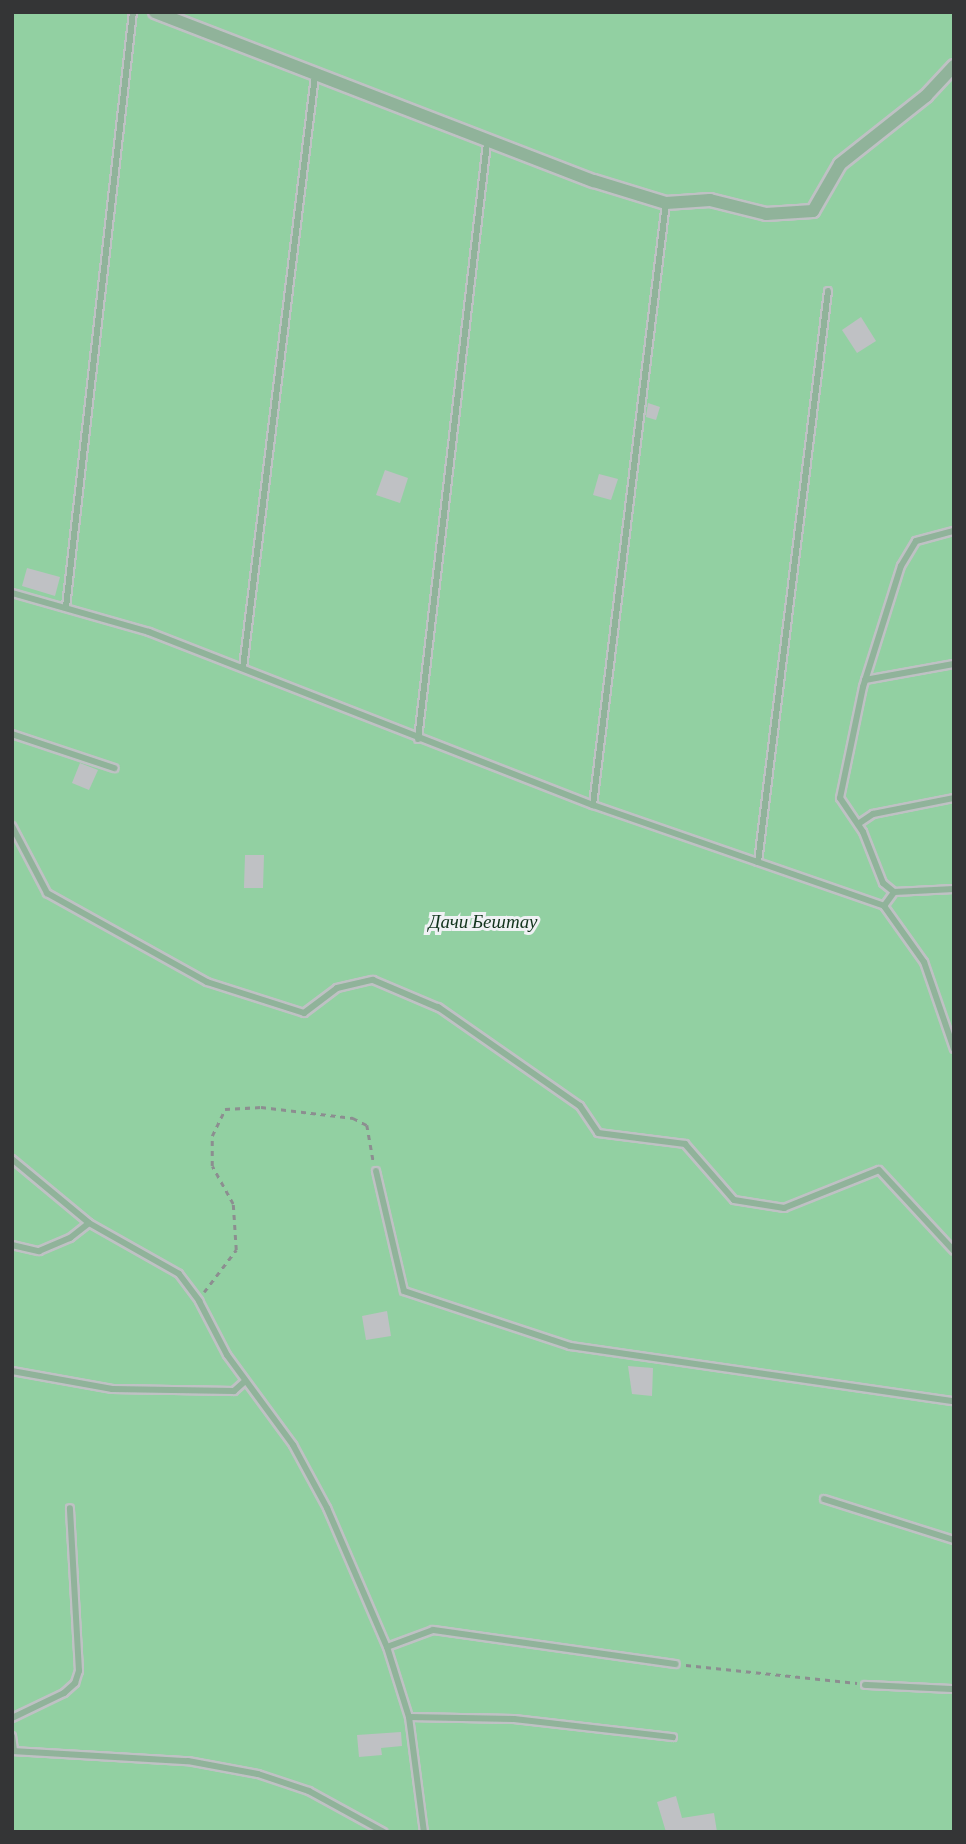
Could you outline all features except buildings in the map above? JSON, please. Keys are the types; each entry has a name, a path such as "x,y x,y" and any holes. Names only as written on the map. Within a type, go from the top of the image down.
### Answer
{"street":[{"path":"155,12 487,143 666,204 710,200 766,214 813,212 840,164 926,96 954,66"}],"lane":[{"path":"66,607 133,12"},
{"path":"243,668 315,76"},
{"path":"418,740 487,143"},
{"path":"593,805 666,204"},
{"path":"758,862 828,291"},
{"path":"954,531 916,541 901,566 865,680 840,797 858,824 883,883 894,892 954,890"},
{"path":"12,593 66,607 243,668 418,740 593,805 884,906 924,962 954,1049"},
{"path":"865,680 954,664"},
{"path":"12,734 114,768"},
{"path":"858,824 873,814 954,798"},
{"path":"12,826 47,893 207,982 304,1013 337,988 373,979 440,1008 580,1107 598,1133 685,1144 734,1200 784,1208 879,1170 954,1251"},
{"path":"884,906 894,892"},
{"path":"12,1159 89,1223 178,1274 199,1301 244,1381 293,1445 327,1508 387,1647 409,1717 424,1832"},
{"path":"376,1171 404,1291 570,1346 954,1401"},
{"path":"12,1245 40,1251 70,1238 89,1223"},
{"path":"12,1371 113,1389 234,1391 244,1381"},
{"path":"824,1499 954,1539"},
{"path":"12,1718 64,1693 75,1683 79,1671 70,1508"},
{"path":"387,1647 433,1630 676,1664"},
{"path":"865,1685 954,1689"},
{"path":"409,1717 514,1719 673,1737"},
{"path":"12,1736 13,1751 188,1762 245,1771 309,1791 384,1832"}],"path":[{"path":"199,1301 236,1250 233,1205 212,1166 212,1136 225,1109 261,1107 354,1118 367,1125 376,1171"},
{"path":"676,1664 876,1685"}],"green space":[{"name":"Дачи Бештау","path":"12,12 954,12 954,1832 12,1832"}]}
